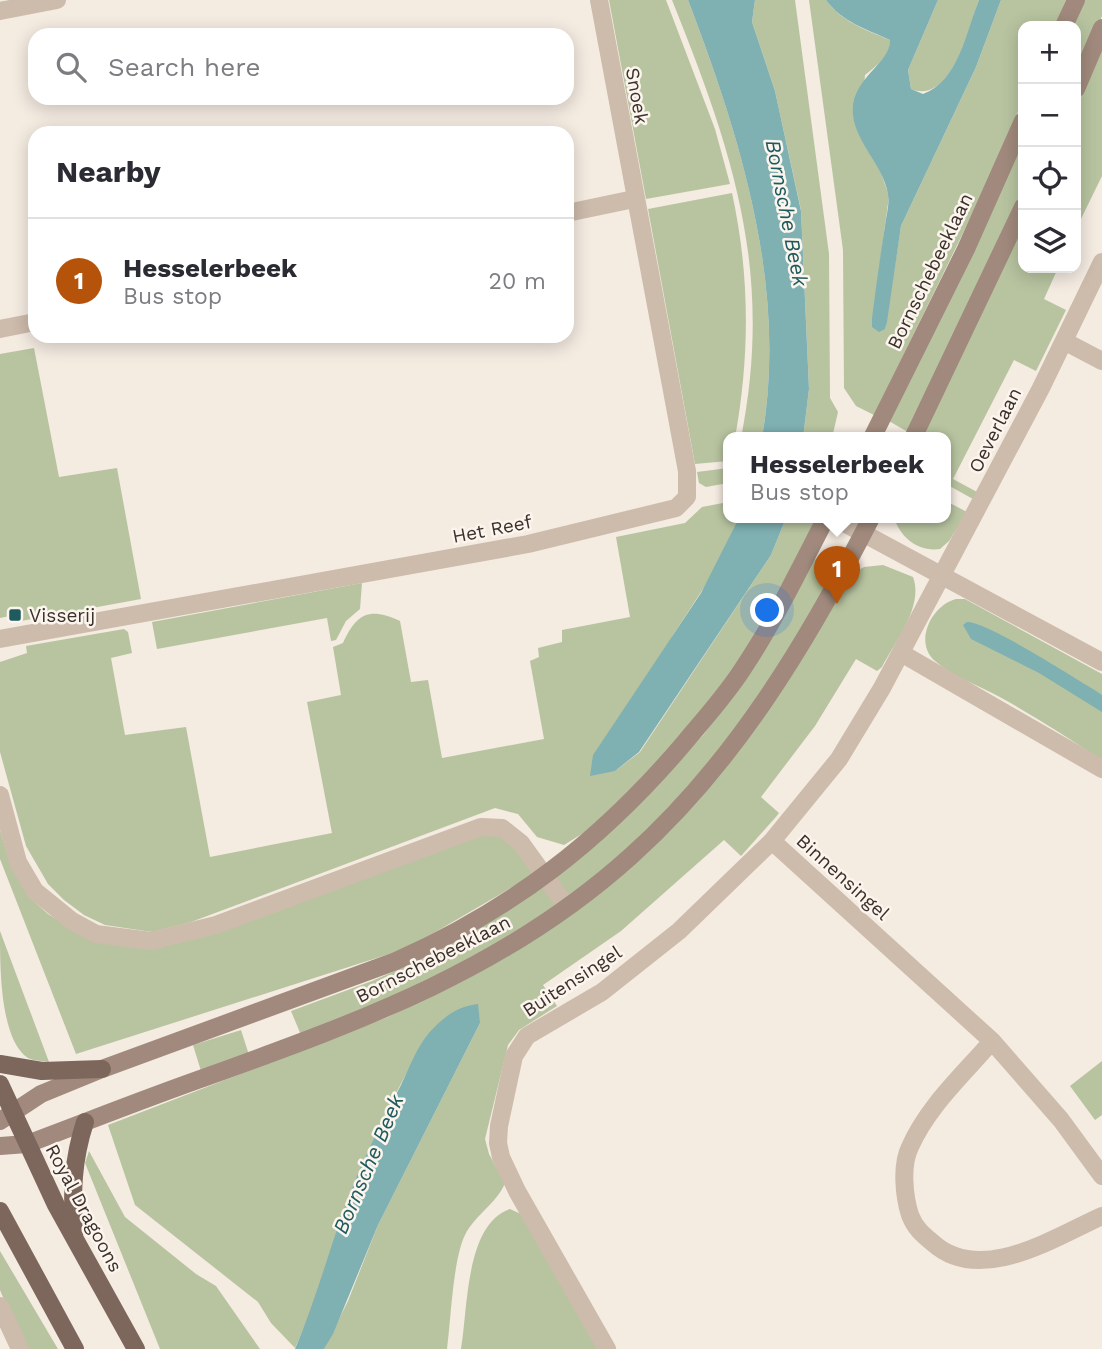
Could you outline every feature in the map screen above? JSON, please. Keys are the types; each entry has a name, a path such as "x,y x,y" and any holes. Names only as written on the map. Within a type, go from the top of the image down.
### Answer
{"main road":[{"path":"0,1064 41,1071 102,1069"},
{"name":"Royal Dragoons","path":"0,1084 6,1115 27,1144 136,1349"},
{"path":"77,1242 72,1205 74,1167 85,1122"},
{"path":"0,1211 75,1349"}],"street":[{"path":"0,10 57,0"},
{"name":"Snoek","path":"599,0 634,199"},
{"path":"1067,21 1076,0"},
{"path":"1078,84 1102,27"},
{"name":"Bornschebeeklaan","path":"875,432 967,249 1018,132"},
{"path":"574,212 634,199"},
{"name":"Het Reef","path":"0,639 528,544 676,508 687,497 687,471 634,199"},
{"path":"915,432 944,377 1022,210"},
{"name":"Oeverlaan","path":"901,653 1064,341 1102,262"},
{"path":"0,329 28,323"},
{"path":"1064,341 1102,361"},
{"name":"Bornschebeeklaan","path":"6,1115 41,1094 102,1069 396,961 481,920 545,876 641,794 713,708 744,668 823,523"},
{"path":"867,526 943,576 1085,650 1102,662"},
{"name":"Bornschebeeklaan","path":"0,1146 27,1144 391,1008 494,956 567,907 632,856 694,793 725,755 773,688 867,526"},
{"path":"901,653 1102,769"},
{"name":"Binnensingel","path":"901,653 839,759 772,841 992,1041 1061,1120 1102,1176"},
{"path":"0,795 18,862 35,891 72,921 96,934 151,941 216,925 481,827 502,828 521,843 567,907"},
{"name":"Buitensingel","path":"607,1349 517,1191 501,1157 499,1126 514,1056 527,1036 602,992 679,931 772,841"},
{"path":"992,1041 925,1117 908,1150 905,1197 914,1227 943,1253 981,1260 1015,1255 1102,1216"},
{"path":"0,1306 20,1349"}],"green space":[{"path":"609,0 666,0 715,129 730,184 646,199"},
{"path":"672,0 688,0 726,106 755,215 769,326 768,382 763,432 742,432 750,378 753,321 750,267 742,214 729,162 694,56"},
{"path":"755,0 795,0 829,254 830,398 838,412 833,432 804,432 809,389 801,210 775,91 752,22"},
{"path":"809,0 826,0 847,20 890,40 888,51 865,75 860,135 881,173 889,196 872,322 885,329 901,226 976,67 1001,0 1066,0 1057,21 1018,21 1018,112 986,186 874,415 856,406 844,388 843,250"},
{"path":"938,0 979,0 963,45 948,76 937,86 925,91 911,89 908,70"},
{"path":"1081,0 1102,0 1102,16 1081,67 1081,21 1072,21"},
{"path":"1102,47 1102,176 1081,219 1081,147 1081,97"},
{"path":"1018,145 1018,208 908,432 887,420"},
{"path":"732,193 745,285 745,346 736,432 723,432 723,461 695,464 648,209"},
{"path":"1018,238 1018,273 1056,273 1044,299 1066,310 1036,371 1014,360 953,479 977,492 973,499 951,487 951,432 923,432"},
{"path":"34,348 59,477 117,468 141,599 21,621 20,614 0,618 0,354"},
{"path":"723,469 723,484 706,487 699,483 697,472"},
{"path":"723,503 723,523 737,523 716,569 673,635 615,771 640,752 771,555 784,523 816,523 735,668 678,743 596,825 564,845 537,837 518,814 495,808 191,922 152,932 105,925 84,915 48,884 26,846 0,752 0,662 27,653 26,646 124,629 128,632 132,653 111,658 125,735 186,727 210,857 332,833 307,702 341,695 333,647 343,643 359,619 365,615 380,614 400,621 411,682 428,680 442,758 544,739 530,661 539,657 538,648 562,642 562,630 630,617 616,537 685,523 702,507"},
{"path":"951,504 967,512 949,541 940,549 918,546 901,532 896,523 951,523"},
{"path":"835,548 843,555 773,681 719,754 625,855 571,898 443,978 301,1035 291,1011 372,981 429,956 489,922 618,825 704,734 750,670 812,563 821,553"},
{"path":"883,565 913,577 915,600 906,624 882,667 877,671 856,659 815,726 761,797 779,813 741,856 724,840 621,931 543,985 557,1006 519,1030 508,1045 485,1139 489,1154 505,1183 497,1197 469,1228 461,1246 455,1274 447,1349 324,1349 348,1301 378,1225 480,1023 437,1027 418,1051 380,1124 344,1211 312,1309 295,1348 271,1323 258,1302 135,1205 108,1125 388,1017 493,964 664,834 846,577 864,567"},
{"path":"362,583 360,609 346,621 336,640 331,641 327,618 157,649 152,622"},
{"path":"956,599 965,599 1102,674 1102,760 1023,710 957,676 935,661 926,644 928,625 940,609"},
{"path":"0,830 9,860 29,897 48,914 80,934 154,944 476,834 505,832 533,875 408,948 76,1054 0,859"},
{"path":"0,931 49,1062 28,1058 12,1036 4,1001"},
{"path":"241,1030 249,1055 201,1071 193,1045"},
{"path":"1102,1061 1102,1115 1095,1120 1070,1086"},
{"path":"89,1151 125,1217 196,1274 216,1286 260,1349 160,1349 85,1163"},
{"path":"510,1209 521,1214 599,1349 461,1349 471,1270 477,1250 484,1232 495,1218"},
{"path":"0,1251 58,1349 24,1349 0,1290"}],"water":[{"name":"Bornsche Beek","path":"688,0 755,0 752,22 775,91 801,211 809,389 804,432 763,432 768,382 769,326 764,270 742,160"},
{"path":"826,0 938,0 908,70 911,89 923,94 945,79 953,67 979,0 1001,0 976,67 901,226 887,322 885,329 879,332 872,327 872,318 888,198 881,173 855,125 853,102 863,82 889,49 890,40 839,14"},
{"path":"736,523 784,523 771,555 639,752 615,771 590,776 593,755 701,593"},
{"path":"967,622 1009,639 1102,695 1102,712 1039,673 971,639 963,625"},
{"name":"Bornsche Beek","path":"478,1004 480,1023 378,1225 333,1334 324,1349 295,1349 356,1179 417,1051 429,1033 445,1017 464,1007"}],"place":[{"name":"Hesselerbeek","path":"837,604"},
{"name":"Visserij","path":"15,615"}]}
